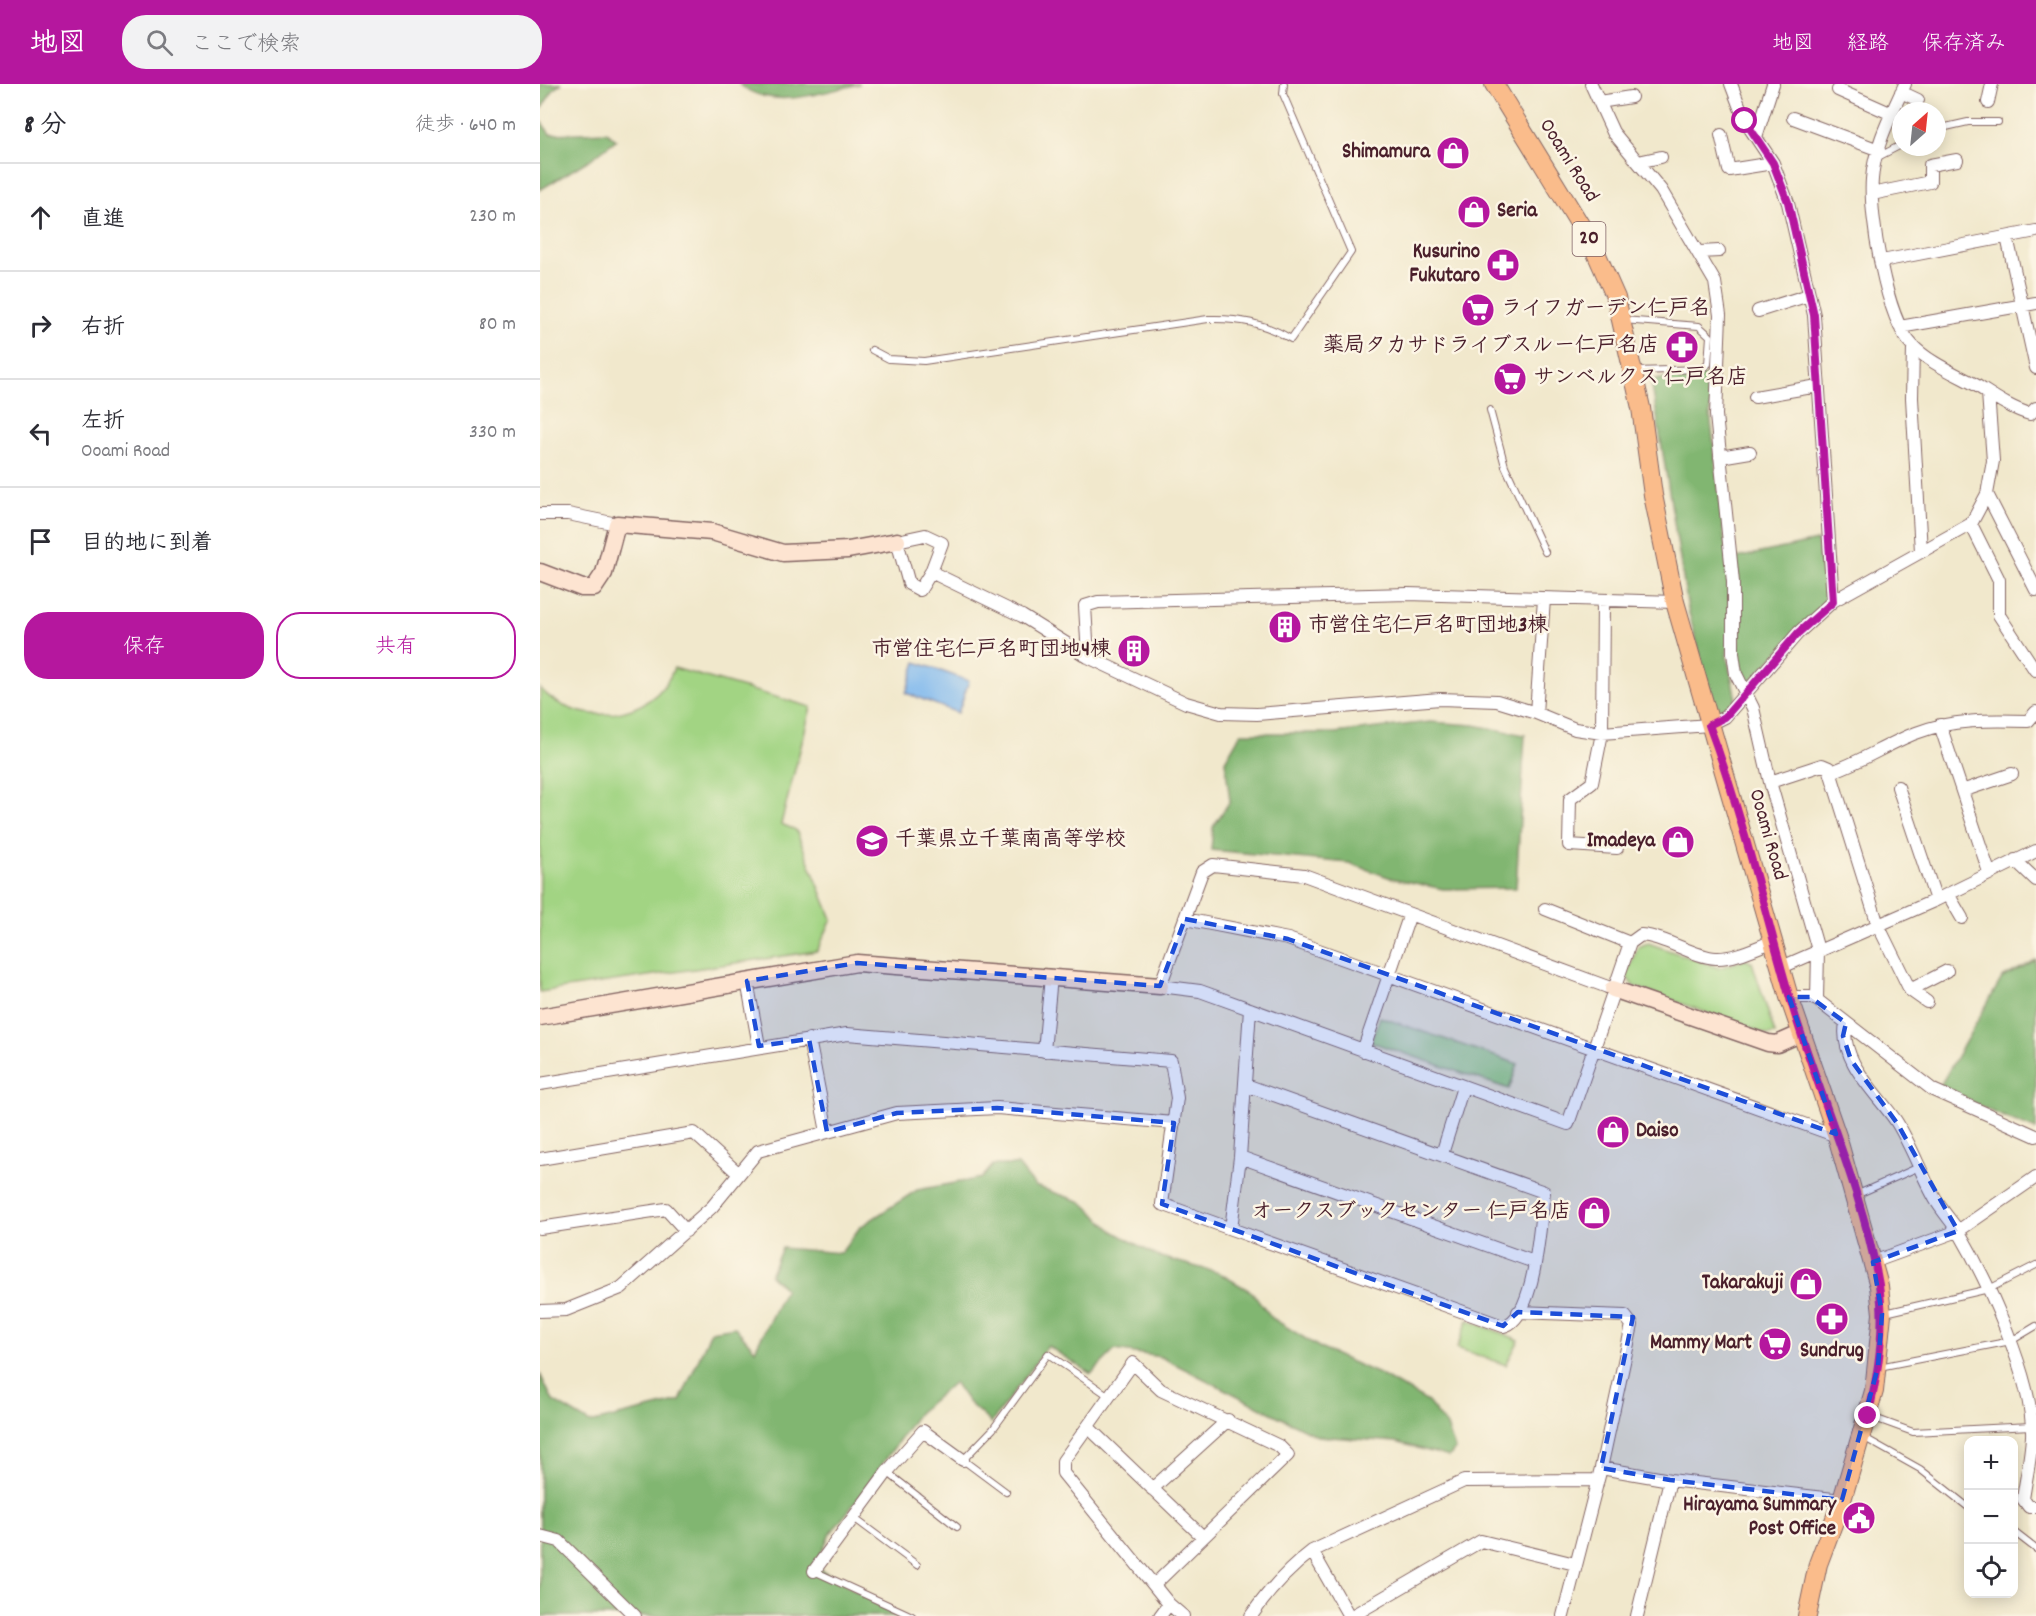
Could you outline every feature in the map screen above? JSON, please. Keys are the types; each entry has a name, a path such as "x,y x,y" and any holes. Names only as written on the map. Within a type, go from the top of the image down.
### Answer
{"main road":[{"name":"Ooami Road","path":"1494,84 1593,246 1606,272 1623,320 1634,371 1653,495 1675,602 1789,997 1837,1136 1879,1286 1882,1314 1878,1367 1868,1416 1842,1500 1818,1564 1807,1616"}],"street":[{"path":"1591,84 1613,132 1661,190 1700,252 1715,282 1720,315 1716,415 1733,582 1733,652 1736,674 1744,695 1753,708 1770,782 1818,950 1817,1000"},
{"path":"1731,84 1745,121 1773,163 1788,202 1814,315 1833,602"},
{"path":"1756,137 1773,84"},
{"path":"1988,102 1992,84"},
{"path":"1897,102 1903,88 1918,100"},
{"path":"1838,90 1892,114 1877,154 1872,194 1882,261 1894,314 1900,327 1913,347 2014,409 2034,414"},
{"path":"1599,102 1631,97"},
{"path":"1793,118 1877,154"},
{"path":"1721,135 1729,170 1773,163"},
{"path":"1638,162 1660,157"},
{"path":"1872,194 1930,182 1930,165 1957,160"},
{"path":"1882,261 2036,231"},
{"path":"2007,237 2036,368"},
{"path":"1700,252 1719,251"},
{"path":"1758,311 1809,295"},
{"path":"1900,327 2036,303"},
{"path":"1913,347 1912,398 1921,551"},
{"path":"1755,397 1818,386"},
{"path":"931,572 1022,616 1088,657 1186,703 1221,713 1257,714 1440,699 1497,701 1536,713 1575,729 1602,733 1709,725 1725,717 1798,633 1833,602 1971,524 1987,494 1993,460 1988,393"},
{"path":"1719,457 1750,452"},
{"path":"1987,494 2036,590"},
{"path":"540,514 568,514 617,524 712,532 783,553 848,550 925,536 942,543 931,572 920,590 909,584 897,542"},
{"path":"540,572 582,588 594,588 604,573 617,524"},
{"path":"1971,524 1999,580 2000,615 2009,633 2035,670"},
{"path":"1088,657 1085,606 1098,602 1408,594 1675,602"},
{"path":"1536,713 1544,599"},
{"path":"1603,600 1602,733 1592,783 1570,799 1569,845 1617,848"},
{"path":"1831,772 1856,764 1915,733 1940,725 1987,720 2028,721 2036,712"},
{"path":"1940,725 1989,872"},
{"path":"1770,782 1822,765 1831,772 1878,925 1910,990 1927,1002"},
{"path":"1962,791 2013,774"},
{"path":"1898,787 1936,900"},
{"path":"1782,967 1936,900 2036,850"},
{"path":"2015,860 2036,880"},
{"path":"1160,986 1202,872 1213,865 1304,875 1613,989 1768,1043 1777,1044 1802,1033"},
{"path":"1948,894 1962,918"},
{"path":"1545,909 1630,943"},
{"path":"1363,1051 1410,915"},
{"path":"1185,919 1288,939 1837,1136"},
{"path":"540,1017 857,963 1160,986 1200,991 1568,1124 1630,943 1641,935 1655,936 1714,958 1725,957 1774,941"},
{"path":"1910,990 1947,971"},
{"path":"1044,1050 1051,977"},
{"path":"747,981 759,1046"},
{"path":"1789,997 1810,997 1817,1000 1933,1090 2036,1136"},
{"path":"1231,1229 1240,1157 1250,1009"},
{"path":"1846,1023 1844,1036 1851,1060 1897,1123 1937,1202 1958,1231 1989,1289 2010,1341 2032,1399 2031,1469 2023,1499 2029,1508 2036,1507"},
{"path":"540,1084 759,1046 847,1034 1171,1061 1177,1098 1162,1204 1503,1326 1510,1323 1530,1292 1544,1192 1246,1084"},
{"path":"809,1039 827,1132"},
{"path":"1442,1154 1463,1087"},
{"path":"540,1311 566,1310 621,1288 712,1207 758,1151 897,1113 997,1108 1174,1123"},
{"path":"540,1159 694,1133 739,1174"},
{"path":"1240,1157 1534,1262"},
{"path":"1873,1262 1958,1231 2036,1177"},
{"path":"540,1228 666,1209 686,1231"},
{"path":"1518,1312 1625,1317 1632,1325 1599,1474 1563,1616"},
{"path":"1154,1585 1288,1455 1279,1446 1161,1390 1133,1363 1063,1461 1063,1473 1169,1604 1183,1616"},
{"path":"1152,1489 1228,1420"},
{"path":"1088,1427 1203,1537"},
{"path":"814,1571 887,1472 923,1431 963,1460"},
{"path":"1251,1616 1270,1588 1290,1567 1312,1551 1464,1481 1599,1474 1842,1500"},
{"path":"1637,1616 1670,1480"},
{"path":"540,1536 559,1541 635,1616"},
{"path":"1312,1551 1350,1616 1481,1541 1575,1564"},
{"path":"1160,1616 1169,1604"}],"lane":[{"path":"872,350 889,359 924,361 1208,319 1255,322 1291,339 1351,252 1283,94 1284,84"},
{"path":"1946,127 1968,122 1998,122"},
{"path":"1877,154 1892,148"},
{"path":"1623,320 1699,326 1710,336 1708,364 1702,369 1634,371"},
{"path":"1490,410 1505,466 1545,552"},
{"path":"1855,1196 1919,1167"},
{"path":"1882,1314 1989,1289 2036,1265"},
{"path":"1878,1367 2010,1341 2036,1326"},
{"path":"1006,1492 963,1460 993,1430 1048,1354 1109,1396"},
{"path":"1868,1416 1913,1431 2031,1426"},
{"path":"1862,1437 1920,1469 1964,1504"},
{"path":"887,1472 957,1527"},
{"path":"854,1518 917,1565"},
{"path":"2018,1536 2036,1549"},
{"path":"814,1571 912,1616"}],"highlighted area":[{"path":"1185,919 1288,939 1836,1134 1789,997 1810,997 1846,1023 1843,1036 1851,1060 1897,1123 1958,1231 1873,1262 1882,1314 1878,1367 1842,1500 1670,1480 1601,1468 1633,1317 1518,1312 1503,1326 1162,1204 1174,1123 997,1108 897,1113 827,1132 809,1039 759,1046 747,981 857,963 1160,986"}],"green space":[{"path":"540,84 561,84 554,89 540,111"},
{"path":"739,84 860,84 798,98 782,98 767,97"},
{"path":"540,120 550,134 607,132 616,140 591,159 540,190"},
{"path":"1713,375 1710,412 1727,562 1730,624 1727,656 1736,699 1723,714 1715,713 1688,609 1651,380"},
{"path":"1817,541 1826,601 1747,685 1737,656 1742,618 1736,558"},
{"path":"674,668 811,707 781,824 796,830 832,919 817,951 540,992 540,688 555,701 573,710 593,714 613,714 632,709 650,700 664,686"},
{"path":"1430,722 1474,725 1525,735 1516,888 1443,889 1391,878 1349,863 1211,850 1213,827 1230,801 1225,761 1241,733 1334,733"},
{"path":"1648,943 1719,968 1747,959 1752,962 1775,1034 1768,1035 1633,986 1626,976 1638,947"},
{"path":"2036,960 2036,1130 1990,1111 1940,1086 2002,978"},
{"path":"1380,1017 1518,1064 1509,1089 1371,1042"},
{"path":"993,1165 1018,1165 1035,1186 1082,1202 1113,1231 1157,1256 1219,1273 1252,1292 1272,1318 1322,1349 1381,1375 1428,1402 1447,1426 1455,1449 1449,1457 1396,1442 1317,1436 1161,1357 1115,1350 1091,1374 1048,1346 991,1423 968,1402 954,1382 918,1413 858,1499 830,1534 815,1566 897,1616 540,1616 540,1374 553,1401 590,1423 680,1401 711,1331 735,1327 755,1350 785,1289 770,1275 782,1248 841,1253 860,1227 917,1190 982,1178"},
{"path":"1468,1320 1519,1340 1506,1365 1457,1348"}],"water":[{"path":"916,662 969,681 958,713 906,693"}],"place":[{"name":"Shimamura","path":"1453,153"},
{"name":"Seria","path":"1474,212"},
{"name":"Kusurino Fukutaro","path":"1503,265"},
{"name":"ライフガーデン仁戸名","path":"1478,310"},
{"name":"薬局タカサドライブスルー仁戸名店","path":"1682,347"},
{"name":"サンベルクス 仁戸名店","path":"1510,379"},
{"name":"市営住宅仁戸名町団地3棟","path":"1285,627"},
{"name":"市営住宅仁戸名町団地4棟","path":"1134,651"},
{"name":"千葉県立千葉南高等学校","path":"872,841"},
{"name":"Imadeya","path":"1678,842"},
{"name":"Daiso","path":"1613,1132"},
{"name":"オークスブックセンター 仁戸名店","path":"1594,1213"},
{"name":"Takarakuji","path":"1806,1284"},
{"name":"Sundrug","path":"1832,1319"},
{"name":"Mammy Mart","path":"1775,1344"},
{"name":"Hirayama Summary Post Office","path":"1859,1518"}],"route":[{"path":"1745,121 1773,163 1788,202 1814,315 1833,602 1798,633 1725,717 1709,725 1738,814 1789,997 1837,1136 1870,1247 1879,1286 1882,1314 1878,1367 1868,1416"}]}
